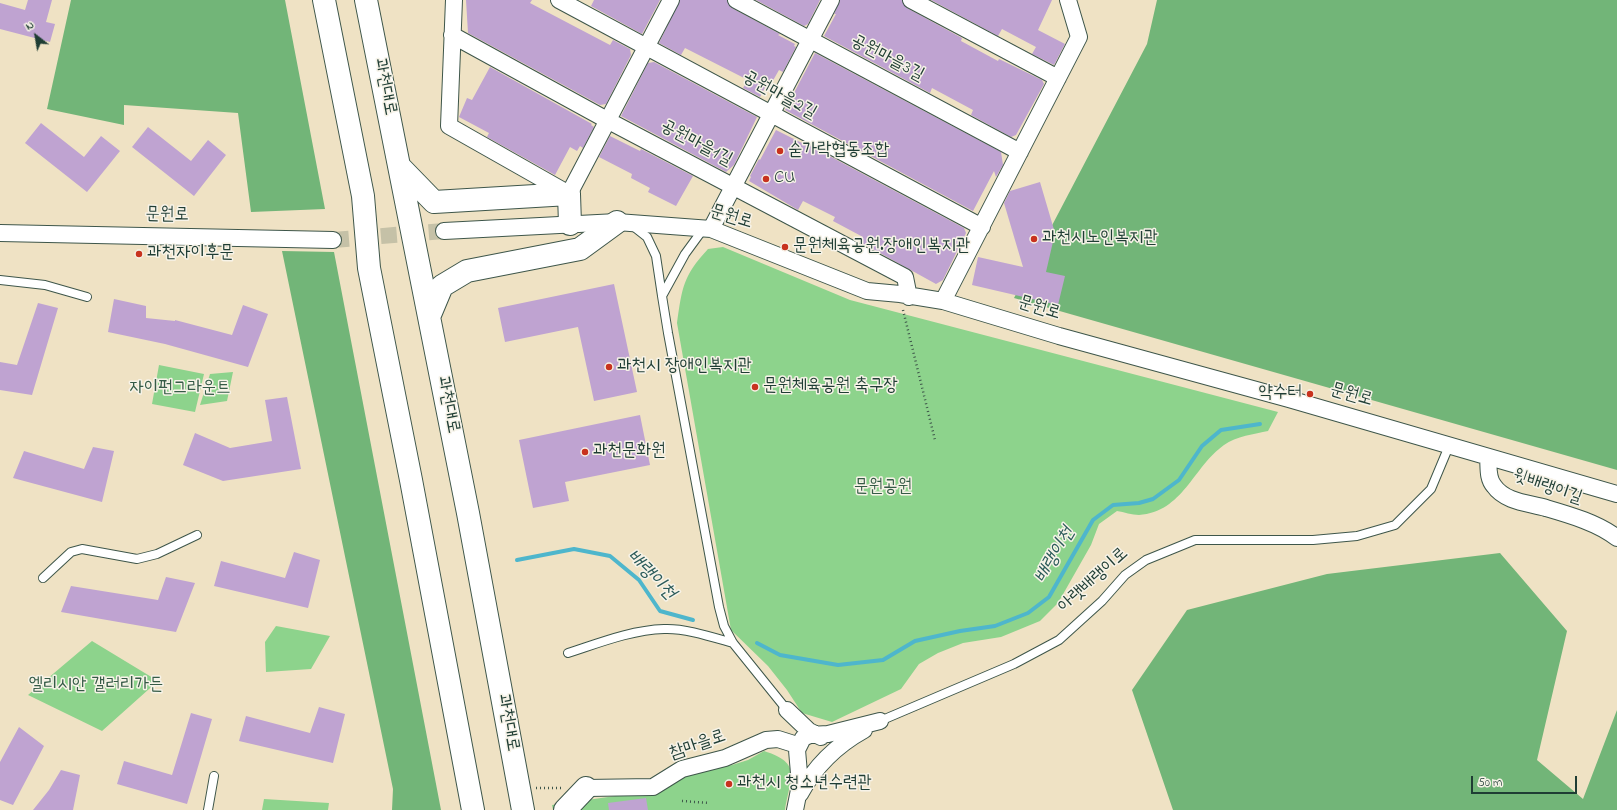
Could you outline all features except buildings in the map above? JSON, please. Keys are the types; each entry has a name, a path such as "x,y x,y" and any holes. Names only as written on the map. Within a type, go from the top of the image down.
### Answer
{"highway":[{"path":"324,0 363,196 369,268 413,488 473,810"},
{"name":"과천대로","path":"366,0 468,513 524,810"},
{"path":"400,167 434,202 569,194 570,224"},
{"path":"429,317 442,286 467,270 580,249 624,223"},
{"path":"565,810 586,788"}],"street":[{"path":"454,0 448,126 569,194 671,0"},
{"name":"공원마을2길","path":"559,0 647,46 770,115 982,227"},
{"name":"공원마을3길","path":"736,0 1020,152"},
{"path":"707,228 733,186 831,0"},
{"path":"911,0 1058,78"},
{"path":"943,301 1079,37 1068,0"},
{"name":"공원마을1길","path":"452,35 607,120 905,277 904,295"},
{"name":"문원로","path":"444,231 570,224 624,223 707,228 867,291 943,301 1059,336 1289,399 1617,494"},
{"name":"문원로","path":"0,233 333,240"},
{"name":"윗배랭이길","path":"1488,457 1489,479 1494,488 1505,497 1577,519 1606,530 1617,538"},
{"path":"787,710 809,731 825,740 828,745 825,760"},
{"path":"787,710 793,722 799,748 805,765 811,766 825,760"},
{"path":"796,804 800,785 799,748 806,736 845,730 880,721"},
{"path":"796,804 813,773 825,760 848,740 880,721"},
{"name":"참마을로","path":"586,788 653,787 682,769 726,758 766,740 778,739 799,748"}],"lane":[{"path":"624,223 647,237 656,256 719,607 724,626 733,643 787,710"},
{"path":"662,296 685,254 707,228"},
{"path":"0,280 45,285 86,298"},
{"name":"아랫배랭이로","path":"880,721 1014,664 1059,640 1102,601 1125,575 1146,560 1195,540 1314,540 1357,536 1395,525 1431,489 1449,446"},
{"path":"43,578 71,552 82,549 137,558 157,554 197,535"},
{"path":"568,653 636,632 665,628 702,634 733,643"},
{"path":"208,810 214,776"}],"path":[{"path":"904,295 935,440"},
{"path":"682,801 709,803"}],"green space":[{"path":"71,0 285,0 325,209 251,212 238,113 124,105 124,125 47,109"},
{"path":"1157,0 1617,0 1617,470 1014,298 1147,44"},
{"name":"문원공원","path":"723,247 850,300 1278,412 1268,431 1240,437 1224,445 1213,454 1177,497 1166,506 1154,512 1139,515 1117,511 1099,524 1091,545 1058,603 1040,621 1001,637 963,643 938,653 919,664 901,689 832,722 802,713 787,690 768,666 731,630 677,323 682,291 693,267 708,249"},
{"path":"282,251 334,252 441,810 392,810 393,789"},
{"name":"자이펀그라운트","path":"159,365 204,374 195,412 152,404"},
{"path":"233,372 227,401 200,405 210,374"},
{"path":"1500,553 1567,631 1537,760 1583,799 1617,710 1617,810 1173,810 1132,690 1187,610 1327,574"},
{"path":"276,626 330,636 311,669 266,672 265,642"},
{"name":"엘리시안 갤러리가든","path":"92,641 158,681 102,731 28,695"},
{"name":"과천시 청소년수련관","path":"764,751 784,761 789,767 791,780 785,810 553,810 552,805 657,790 688,774 732,765 748,760"},
{"path":"264,799 329,803 328,810 262,810"}],"waterway":[{"name":"배랭이천","path":"757,643 780,655 838,665 883,660 915,641 960,631 995,626 1028,613 1049,597 1093,520 1113,505 1139,503 1153,499 1179,480 1202,446 1221,430 1260,424"},
{"name":"배랭이천","path":"517,560 574,549 610,556 639,580 660,611 693,620"}],"tunnel":[{"path":"333,240 444,231"}],"place":[{"name":"숟가락협동조합","path":"780,151"},
{"name":"CU","path":"766,179"},
{"name":"과천시노인복지관","path":"1034,239"},
{"name":"문원체육공원.장애인복지관","path":"785,247"},
{"name":"과천자이후문","path":"139,254"},
{"name":"과천시 장애인복지관","path":"609,367"},
{"name":"문원체육공원 축구장","path":"755,387"},
{"name":"약수터","path":"1310,394"},
{"name":"과천문화원","path":"585,452"},
{"name":"과천시 청소년수련관","path":"729,784"}]}
